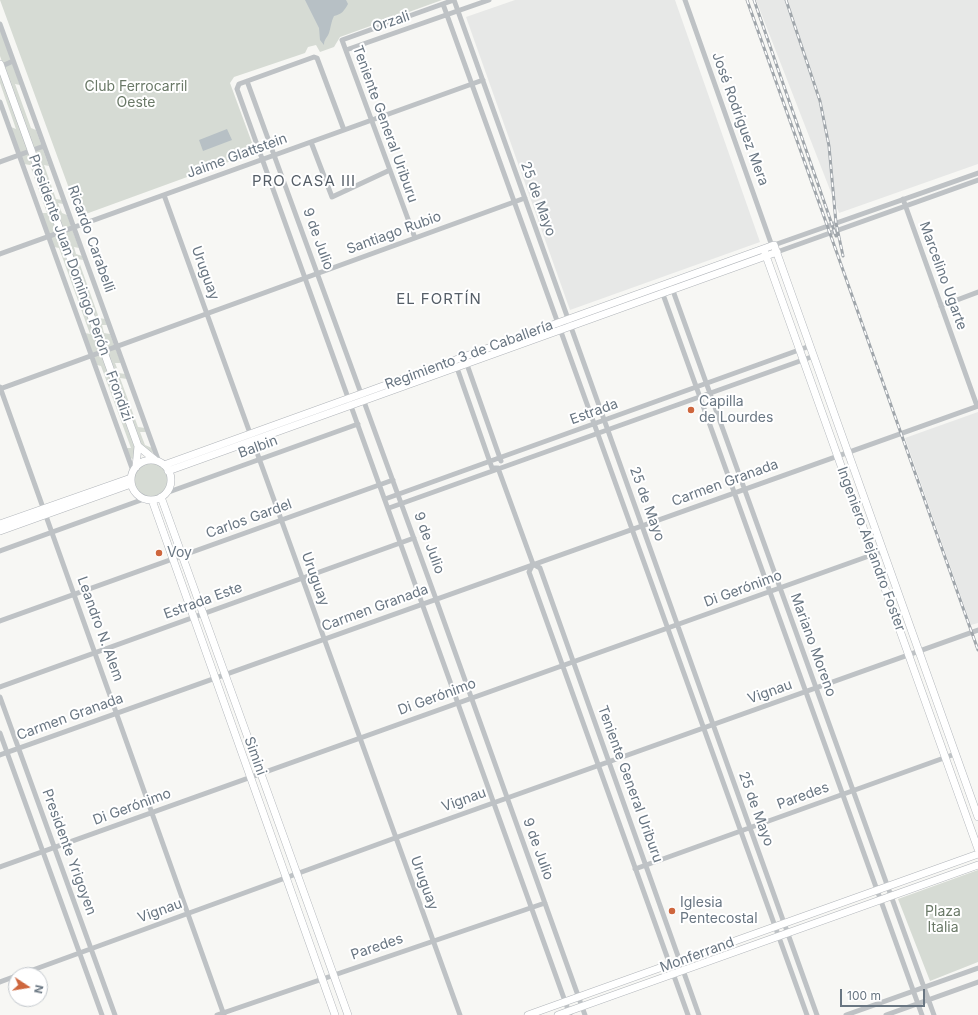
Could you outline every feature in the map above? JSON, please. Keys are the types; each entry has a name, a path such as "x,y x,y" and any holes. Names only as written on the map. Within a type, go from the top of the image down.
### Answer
{"street":[{"name":"Orzali","path":"342,40 454,0"},
{"name":"25 de Mayo","path":"454,0 817,1015"},
{"name":"Orzali","path":"346,50 489,0"},
{"name":"José Rodríguez Mera","path":"685,0 774,248"},
{"name":"25 de Mayo","path":"443,4 807,1015"},
{"name":"Ricardo Carabelli","path":"0,24 117,347 162,465"},
{"name":"Teniente General Uriburu","path":"342,40 415,238"},
{"path":"247,81 314,57 320,61 344,130"},
{"path":"0,66 13,61"},
{"name":"Presidente Juan Domingo Perón","path":"0,66 138,446 133,475"},
{"name":"Jaime Glattstein","path":"0,254 483,80"},
{"name":"9 de Julio","path":"569,1013 389,508 237,89 239,84 247,81 402,503 585,1015"},
{"name":"Frondizi","path":"0,102 92,356 133,475"},
{"path":"311,142 332,197 390,170"},
{"path":"0,162 44,146"},
{"path":"774,248 827,226 978,173"},
{"path":"774,248 829,233 978,180"},
{"name":"Uruguay","path":"164,195 432,941 460,1015"},
{"name":"Santiago Rubio","path":"0,389 525,198"},
{"name":"Marcelino Ugarte","path":"903,199 977,406"},
{"name":"Regimiento 3 de Caballería","path":"162,465 251,437 765,253 774,248"},
{"name":"Ingeniero Alejandro Foster","path":"774,248 814,356 978,817"},
{"name":"Ingeniero Alejandro Foster","path":"765,253 978,849"},
{"name":"Mariano Moreno","path":"671,286 934,1015"},
{"name":"Mariano Moreno","path":"662,289 922,1015"},
{"path":"941,306 978,292"},
{"name":"Estrada","path":"385,499 500,459 810,346"},
{"name":"Estrada","path":"389,508 814,356"},
{"path":"455,363 492,468 498,468 502,464 465,360"},
{"name":"Leandro N. Alem","path":"0,389 224,1014"},
{"name":"Carmen Granada","path":"0,755 977,406"},
{"name":"Balbin","path":"164,495 358,424"},
{"path":"0,551 164,495 171,482 162,465 138,446"},
{"path":"0,531 133,475 148,460 162,465"},
{"name":"Teniente General Uriburu","path":"498,468 533,564 540,568 700,1015"},
{"path":"133,475 134,491 148,500"},
{"name":"Carlos Gardel","path":"0,621 393,480"},
{"name":"Simini","path":"164,495 182,556 348,1015"},
{"name":"Simini","path":"148,500 172,559 335,1015"},
{"path":"0,524 45,512"},
{"name":"Estrada Este","path":"0,687 414,538"},
{"name":"Di Gerónimo","path":"0,867 883,551"},
{"name":"Teniente General Uriburu","path":"533,564 529,572 688,1015"},
{"name":"Vignau","path":"41,967 494,802 978,630"},
{"name":"Presidente Yrigoyen","path":"0,697 115,1015"},
{"name":"Presidente Yrigoyen","path":"0,732 102,1015"},
{"name":"Paredes","path":"635,869 955,754"},
{"name":"Monferrand","path":"528,1015 978,854"},
{"name":"Monferrand","path":"558,1015 569,1013 582,1006 978,865"},
{"name":"Paredes","path":"217,1015 224,1014 333,974 545,903"},
{"path":"846,1015 978,968"},
{"path":"886,1015 978,982"}],"shaded area":[{"path":"305,0 346,0 348,4 342,12 334,16 324,45 320,40 319,28"},
{"path":"515,0 675,0 760,242 570,310 466,17"},
{"path":"756,0 978,0 978,164 839,213"},
{"path":"227,129 232,140 203,151 199,140"},
{"path":"978,412 978,623 971,625 905,438"}],"green space":[{"name":"Club Ferrocarril Oeste","path":"0,0 442,0 340,37 334,47 320,52 316,45 308,47 305,53 234,77 230,83 255,151 253,153 83,215 78,213"},
{"path":"0,29 20,85 15,84 31,128 36,130 49,166 44,165 56,199 62,200 63,204 58,203 62,213 67,215 79,248 74,247 76,254 82,256 83,260 78,259 99,318 105,319 107,325 102,325 104,333 110,334 121,363 115,363 119,373 125,374 127,379 120,378 138,427 145,428 146,432 140,432 145,445 152,448 152,454 140,445 0,56"},
{"path":"0,72 135,447 133,459 130,458 126,448 131,448 101,366 97,365 85,333 90,334 59,248 54,247 42,213 47,213 30,165 24,164 11,127 16,129 0,83"},
{"path":"148,463 154,463 158,464 165,470 168,480 167,487 161,494 154,497 148,497 144,496 137,490 134,483 134,477 135,473 141,466"},
{"name":"Plaza Italia","path":"978,870 978,962 930,981 898,899"}],"railway":[{"path":"747,0 978,650"},
{"path":"754,0 836,236"},
{"path":"786,0 820,101 829,146 836,223 843,256"}],"place":[{"name":"Capilla de Lourdes","path":"691,410"},
{"name":"Voy","path":"159,553"},
{"name":"Iglesia Pentecostal","path":"672,911"}],"district":[{"name":"PRO CASA III","path":"304,181"},
{"name":"EL FORTÍN","path":"439,299"}]}
